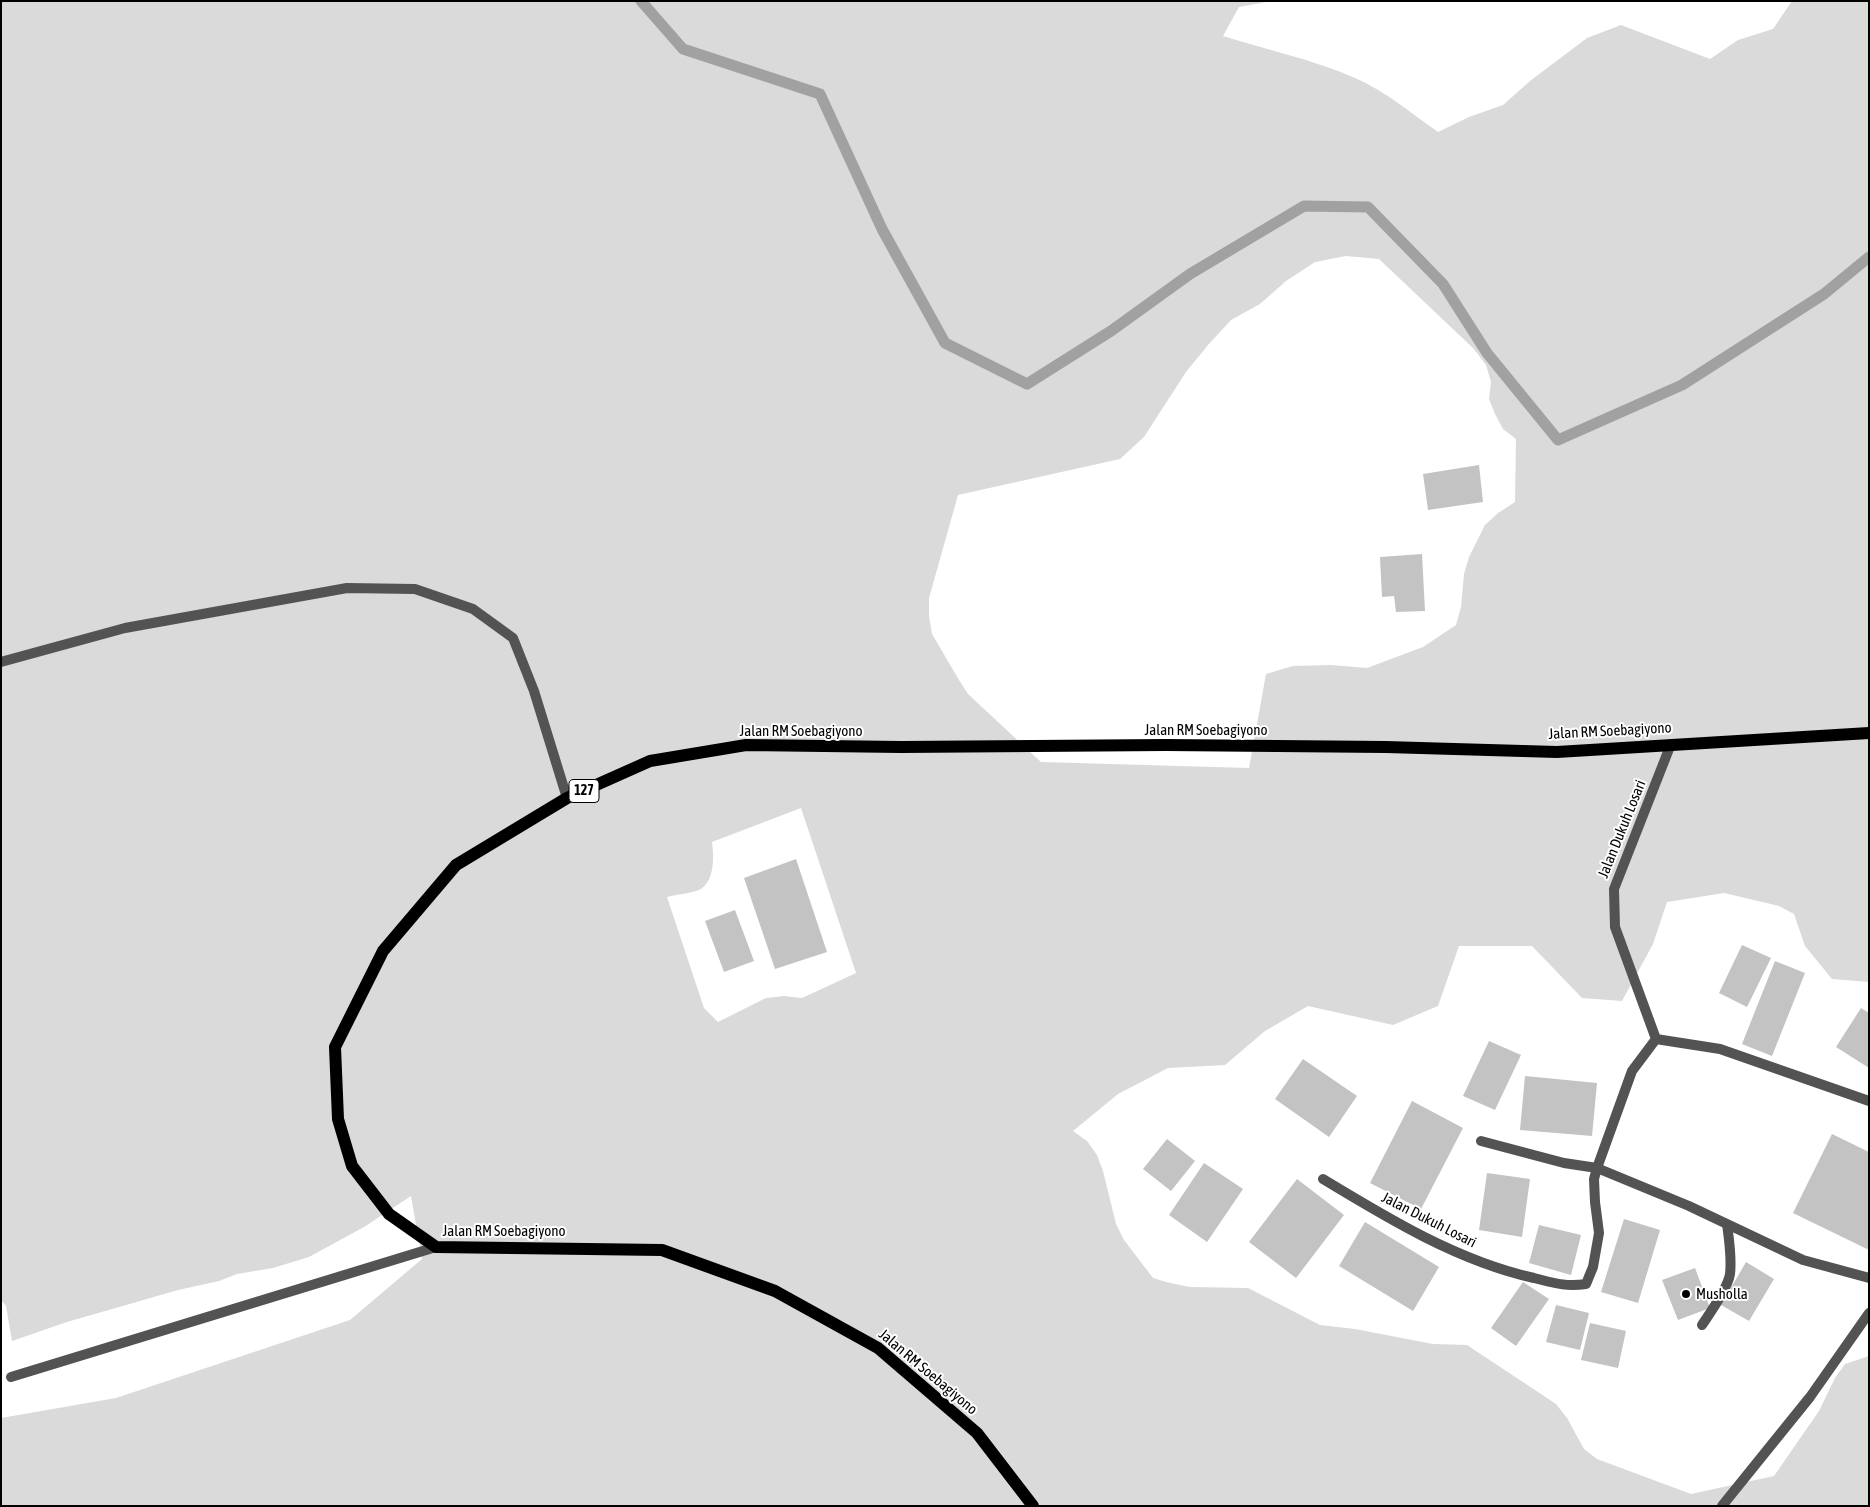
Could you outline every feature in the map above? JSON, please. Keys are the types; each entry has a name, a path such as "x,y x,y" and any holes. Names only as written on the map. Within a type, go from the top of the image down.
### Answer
{"main road":[{"name":"Jalan RM Soebagiyono","path":"1033,1506 977,1433 878,1348 776,1291 662,1250 436,1247 389,1214 352,1166 338,1119 335,1047 383,951 456,865 567,798 650,761 746,745 901,747 1185,745 1386,747 1557,752 1869,733"}],"street":[{"path":"1,662 125,628 347,588 415,589 473,609 513,638 534,692 567,798"},
{"name":"Jalan Dukuh Losari","path":"1323,1179 1453,1252 1513,1274 1568,1286 1586,1284 1593,1267 1599,1233 1594,1179 1597,1168 1632,1071 1656,1039 1615,928 1614,889 1670,744"},
{"path":"1656,1039 1720,1049 1869,1101"},
{"path":"1481,1142 1554,1160 1597,1168 1689,1206 1803,1260 1869,1278"},
{"path":"1702,1325 1730,1276 1727,1224"},
{"path":"11,1377 436,1247"},
{"path":"1722,1506 1810,1397 1869,1313"}],"shaded area":[{"path":"1,1 1272,1 1239,7 1223,36 1306,60 1355,78 1387,96 1438,132 1469,117 1503,105 1530,81 1587,38 1621,25 1710,59 1738,40 1773,29 1792,1 1869,1 1869,982 1832,979 1805,946 1794,914 1779,906 1724,893 1667,902 1653,944 1622,1001 1582,998 1532,946 1459,946 1438,1006 1393,1025 1308,1006 1265,1031 1225,1065 1168,1068 1118,1094 1073,1131 1087,1141 1097,1155 1103,1171 1116,1224 1124,1240 1153,1278 1190,1287 1248,1288 1320,1325 1355,1329 1433,1344 1467,1345 1556,1404 1567,1418 1584,1449 1597,1459 1691,1494 1774,1476 1819,1411 1835,1378 1845,1364 1869,1356 1869,1506 1,1506 1,1418 116,1398 350,1320 422,1259 411,1196 364,1227 309,1257 273,1268 237,1274 219,1281 178,1290 67,1322 12,1341 6,1306 1,1300","holes":["1346,256 1379,259 1474,349 1486,365 1491,382 1489,399 1495,414 1503,429 1516,439 1515,502 1498,513 1485,525 1469,557 1464,574 1461,607 1456,625 1423,647 1367,668 1331,665 1293,666 1266,674 1249,768 1041,762 968,694 932,634 929,598 958,495 1120,459 1144,437 1186,372 1231,320 1260,304 1286,281 1315,262","801,808 856,973 802,998 784,996 766,998 718,1022 704,1008 667,897 699,890 704,886 711,875 712,842"]}],"building":[{"path":"1479,465 1483,502 1428,510 1423,474"},
{"path":"1422,554 1425,611 1396,612 1394,596 1382,597 1380,557"},
{"path":"796,859 827,952 775,969 744,878"},
{"path":"735,910 754,961 724,972 705,921"},
{"path":"1742,945 1771,958 1747,1007 1719,993"},
{"path":"1775,961 1805,973 1772,1056 1742,1044"},
{"path":"1861,1008 1869,1013 1869,1068 1836,1047"},
{"path":"1489,1041 1521,1055 1495,1110 1463,1096"},
{"path":"1303,1059 1357,1096 1329,1137 1275,1099"},
{"path":"1525,1076 1597,1083 1592,1136 1520,1130"},
{"path":"1412,1101 1463,1128 1421,1209 1370,1183"},
{"path":"1832,1134 1869,1152 1869,1250 1793,1213"},
{"path":"1167,1139 1195,1161 1171,1191 1143,1169"},
{"path":"1204,1163 1243,1189 1207,1242 1169,1215"},
{"path":"1487,1173 1530,1179 1522,1237 1479,1230"},
{"path":"1297,1179 1344,1215 1296,1278 1249,1242"},
{"path":"1624,1219 1660,1230 1638,1303 1601,1292"},
{"path":"1365,1222 1439,1267 1413,1311 1339,1266"},
{"path":"1539,1225 1581,1235 1571,1275 1529,1263"},
{"path":"1746,1262 1774,1279 1749,1321 1721,1305"},
{"name":"Musholla","path":"1695,1268 1710,1308 1678,1320 1662,1280"},
{"path":"1523,1282 1549,1299 1516,1346 1491,1328"},
{"path":"1556,1305 1589,1313 1580,1350 1546,1342"},
{"path":"1590,1323 1626,1331 1618,1368 1581,1360"}],"waterway":[{"path":"641,1 683,49 820,94 882,229 945,343 1027,384 1111,331 1190,274 1304,206 1368,207 1443,284 1487,353 1558,440 1682,385 1824,294 1869,257"}],"place":[{"name":"Musholla","path":"1686,1294"}]}
